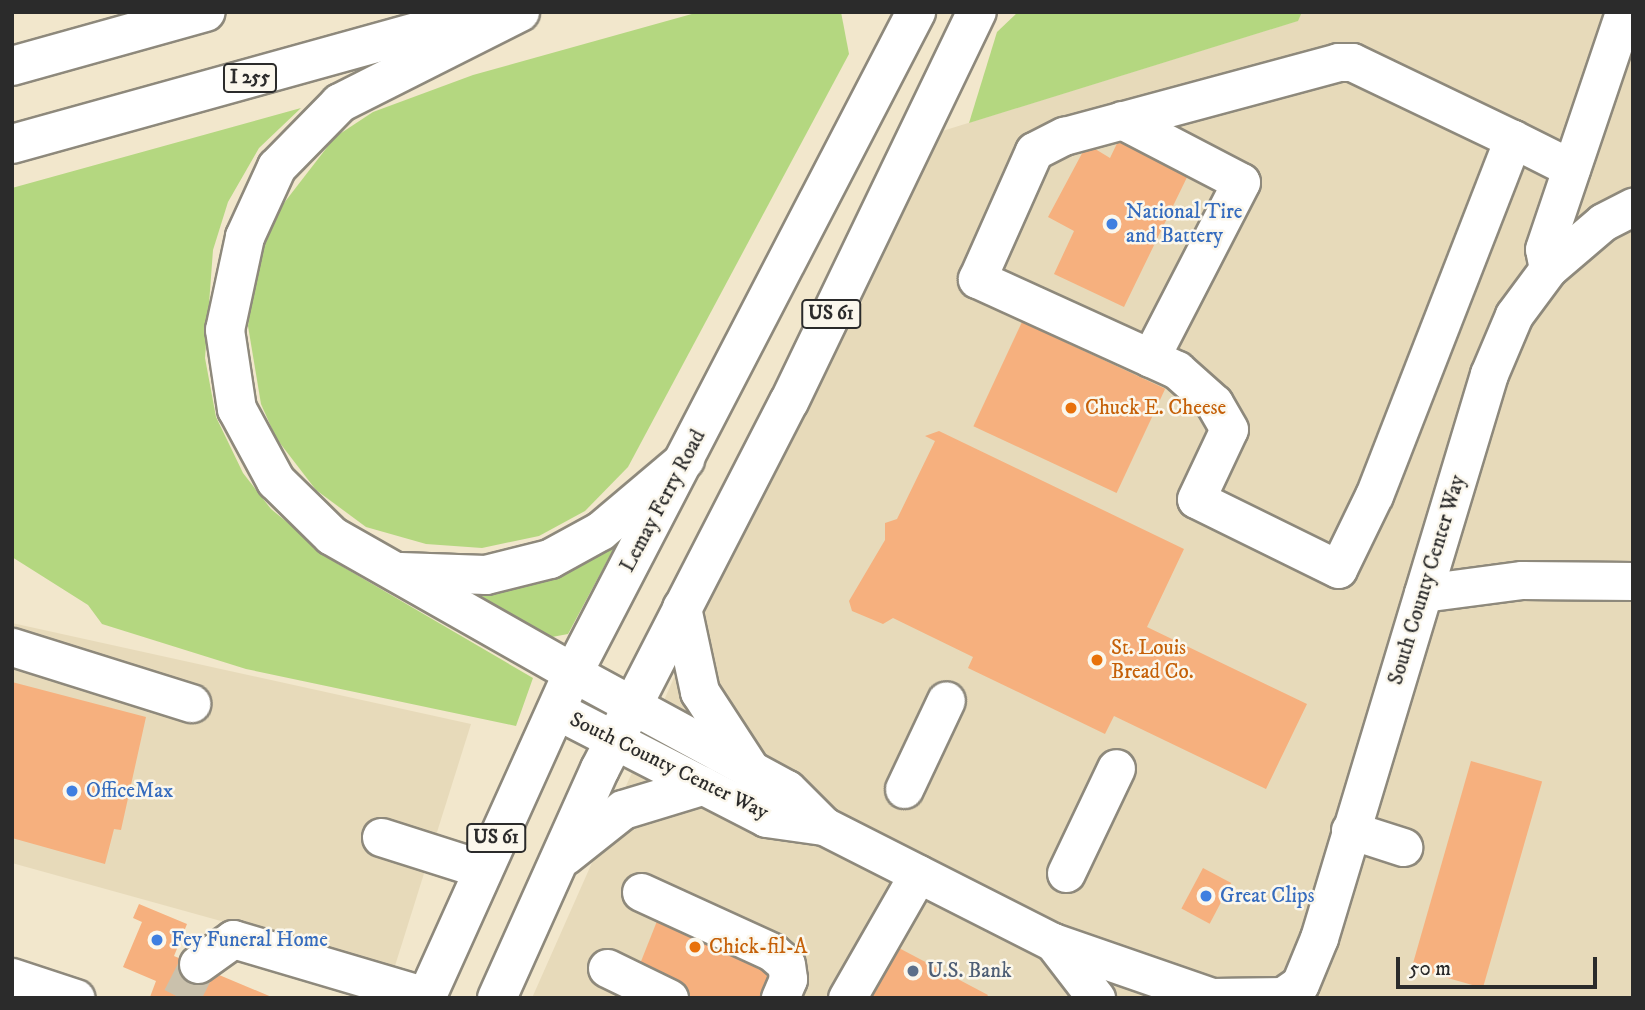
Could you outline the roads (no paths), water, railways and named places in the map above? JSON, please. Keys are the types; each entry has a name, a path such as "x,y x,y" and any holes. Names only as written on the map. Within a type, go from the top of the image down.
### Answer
{"main road":[{"path":"12,65 205,12"},
{"name":"I 255","path":"12,144 488,12"},
{"path":"520,12 340,103 277,167 244,237 225,330 237,409 276,481 332,536 573,673"},
{"name":"US 61","path":"497,998 632,704 976,15"},
{"name":"Lemay Ferry Road","path":"426,997 481,869 573,673 909,25"},
{"path":"392,572 486,575 551,559 601,531 685,460"},
{"path":"682,608 700,692 750,769"},
{"path":"558,862 623,810 702,786"}],"lane":[{"path":"1548,269 1544,249 1624,12"},
{"path":"1513,139 1374,495 1338,569 1196,499 1229,429 1214,403 1177,370 977,279 1034,151 1122,120 1352,62 1513,139 1571,169"},
{"path":"1122,120 1241,182 1150,358"},
{"name":"South County Center Way","path":"573,673 787,789 824,825 1053,942 1212,997 1284,997 1300,984 1319,938 1489,374 1514,315 1548,269 1603,222 1633,207"},
{"path":"1423,593 1522,580 1633,580"},
{"path":"12,647 191,703"},
{"path":"904,789 946,700"},
{"name":"South County Center Way","path":"556,710 766,818 824,825"},
{"path":"1066,873 1116,768"},
{"path":"1350,830 1403,847"},
{"path":"381,837 481,869"},
{"path":"848,998 918,874"},
{"path":"641,892 772,952 786,964 788,979 780,998"},
{"path":"198,964 233,939 426,997"},
{"name":"South County Center Way","path":"1053,942 1078,991"},
{"path":"12,976 76,998"},
{"path":"610,984 669,998"}],"tunnel":[{"path":"181,998 198,964"}],"place":[{"name":"National Tire and Battery","path":"1112,224"},
{"name":"Chuck E. Cheese","path":"1071,408"},
{"name":"St. Louis Bread Co.","path":"1097,660"},
{"name":"OfficeMax","path":"72,791"},
{"name":"Great Clips","path":"1206,896"},
{"name":"Fey Funeral Home","path":"157,940"},
{"name":"Chick-fil-A","path":"695,947"},
{"name":"U.S. Bank","path":"913,971"}]}
